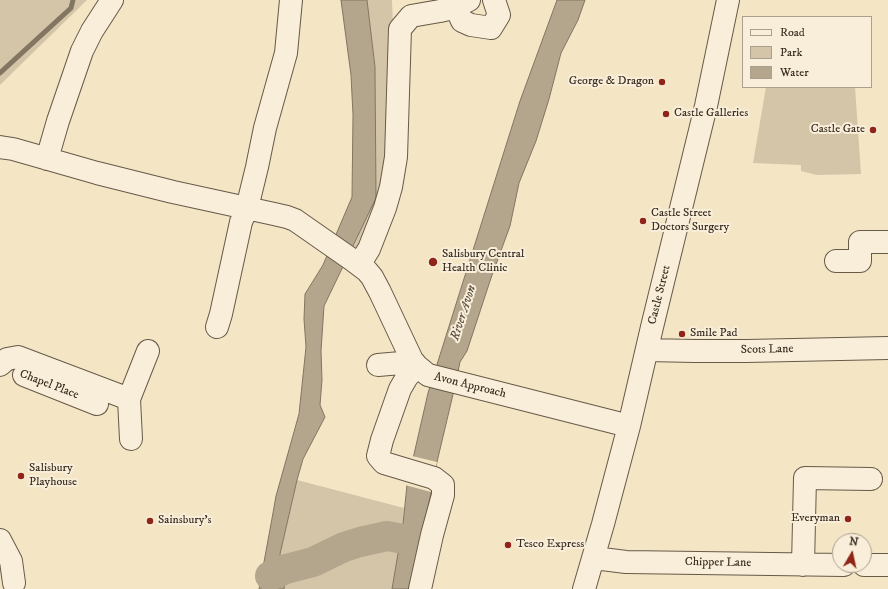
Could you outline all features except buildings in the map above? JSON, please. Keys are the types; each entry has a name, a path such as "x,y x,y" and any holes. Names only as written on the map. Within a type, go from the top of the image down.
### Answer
{"street":[{"path":"48,159 58,121 82,51 112,0"},
{"path":"217,327 241,222 247,208 265,128 286,53 291,0"},
{"path":"357,263 362,260 375,236 391,187 396,157 400,30 411,16 440,11 460,2 462,21 471,25 492,28 499,15 494,0"},
{"name":"Castle Street","path":"584,589 594,558 629,426 706,106 728,0"},
{"path":"0,147 13,148 48,159 173,192 287,217 300,223 357,263 372,277 420,367"},
{"path":"836,261 860,261 860,242 888,242"},
{"name":"Scots Lane","path":"647,350 731,351 888,348"},
{"path":"131,439 129,398 148,351"},
{"path":"0,365 7,359 18,357 129,398"},
{"path":"378,365 401,363 420,367"},
{"name":"Chapel Place","path":"0,365 97,404"},
{"path":"420,367 407,377 400,389 378,456 384,463 434,478 443,485 443,495 420,589"},
{"name":"Avon Approach","path":"420,367 456,382 629,426"},
{"path":"803,565 805,478 871,479"},
{"path":"0,540 11,561 12,585"},
{"name":"Chipper Lane","path":"594,558 618,562 832,565"},
{"path":"872,565 888,565"}],"green space":[{"path":"0,0 87,0 0,85"},
{"path":"367,0 392,0 394,52 392,161 366,246 350,252 357,238 376,159 375,67"},
{"path":"766,88 855,88 861,174 817,175 801,171 801,165 753,163"},
{"path":"297,480 404,508 403,524 392,589 284,589 285,582 280,554"}],"water":[{"path":"341,0 367,0 375,67 376,198 324,306 320,405 325,417 303,459 297,480 280,554 285,582 284,589 259,589 276,496 299,414 306,347 304,319 305,294 323,265 352,197 353,115 351,75"},
{"path":"557,0 585,0 578,20 561,53 536,141 519,183 510,226 467,351 460,362 437,462 412,589 392,589 403,524 407,485 428,393 520,101"}],"pier":[{"path":"412,456 437,462 431,492 405,485"}],"waterway":[{"path":"0,73 71,8 73,0"},
{"name":"River Avon","path":"270,576 286,569 313,562 344,547 360,542 387,536 409,540"}],"place":[{"name":"George & Dragon","path":"662,82"},
{"name":"Castle Galleries","path":"666,114"},
{"name":"Castle Gate","path":"873,130"},
{"name":"Castle Street Doctors Surgery","path":"643,221"},
{"name":"Salisbury Central Health Clinic","path":"433,262"},
{"name":"Smile Pad","path":"682,334"},
{"name":"Salisbury Playhouse","path":"21,476"},
{"name":"Everyman","path":"848,519"},
{"name":"Sainsbury's","path":"150,521"},
{"name":"Tesco Express","path":"508,545"}]}
